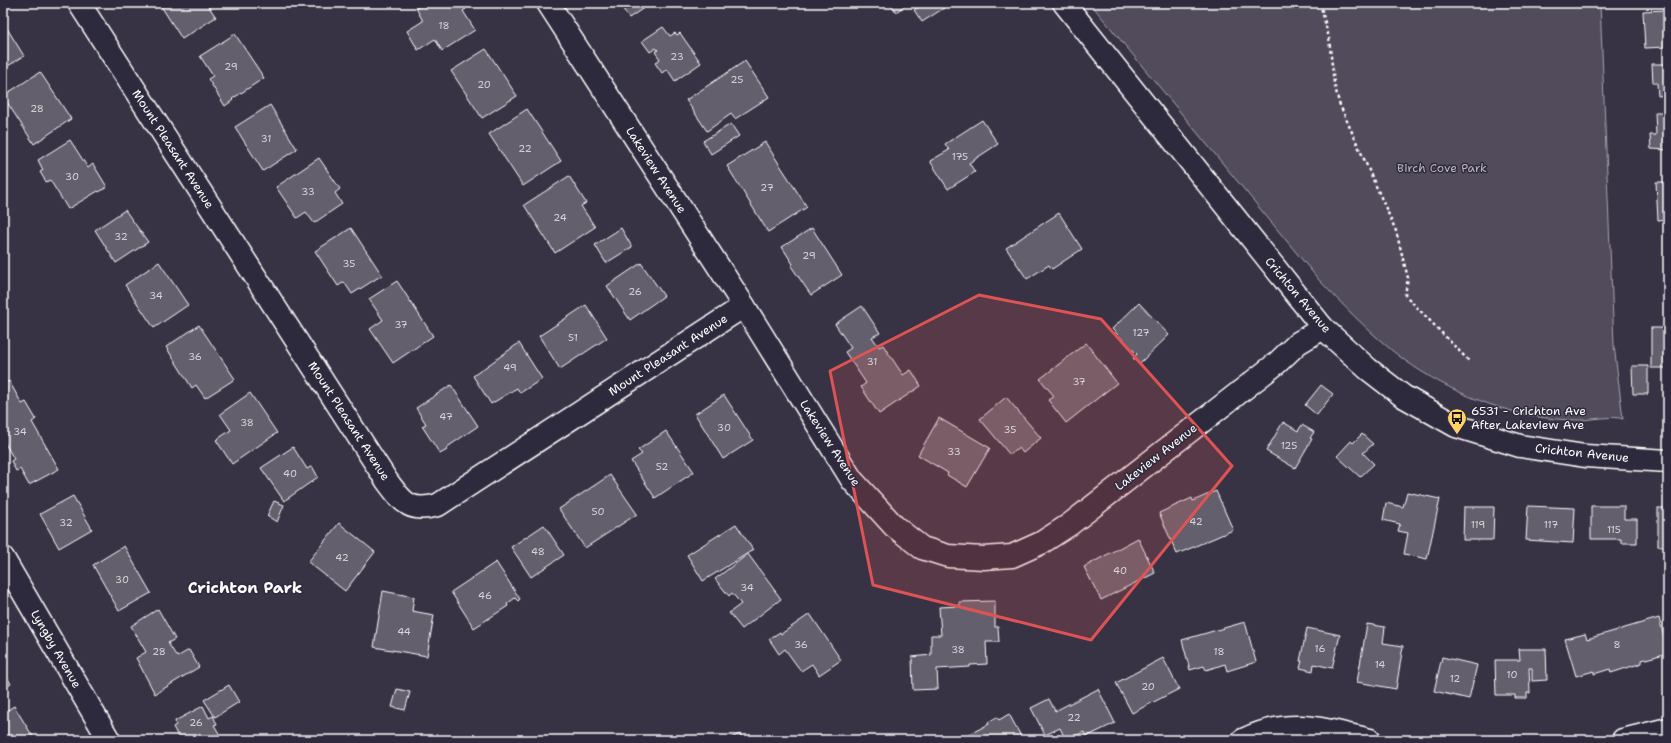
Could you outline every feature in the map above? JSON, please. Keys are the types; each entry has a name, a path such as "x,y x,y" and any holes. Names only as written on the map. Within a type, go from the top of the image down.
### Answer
{"street":[{"name":"Mount Pleasant Avenue","path":"78,3 387,481 401,499 411,506 425,508 438,505 744,306"},
{"name":"Lakeview Avenue","path":"548,3 744,306 852,480 894,526 922,548 948,556 984,558 1012,556 1041,543 1069,525 1277,363 1298,343 1323,328"},
{"name":"Crichton Avenue","path":"1064,3 1323,328 1368,369 1402,396 1456,426 1520,446 1586,456 1668,461"},
{"name":"Lyngby Avenue","path":"3,558 9,582 109,740"},
{"path":"1243,740 1266,731 1286,726 1312,727 1370,740"},
{"path":"1623,740 1668,729"}],"path":[{"path":"1320,3 1329,38 1334,83 1339,103 1396,231 1408,278 1405,295 1470,362"}],"highlighted area":[{"path":"979,295 1101,319 1232,466 1091,640 873,585 830,371"}],"green space":[{"name":"Birch Cove Park","path":"1090,3 1600,3 1614,345 1623,419 1614,417 1579,420 1554,419 1519,413 1460,392 1441,383 1405,361 1362,324 1319,280"}],"building":[{"path":"159,3 206,3 216,17 182,39"},
{"path":"424,3 463,3 466,9 463,11 475,30 442,51 435,39 418,50 407,31 423,21 416,8"},
{"path":"619,3 651,3 629,18"},
{"path":"890,3 909,3 896,12"},
{"path":"925,3 941,3 944,8 922,22 914,10"},
{"path":"1668,10 1668,47 1645,48 1643,11"},
{"path":"3,22 24,56 3,69"},
{"path":"663,27 670,36 675,33 677,35 680,33 701,63 675,81 667,69 662,73 655,63 660,59 655,52 658,50 656,48 650,52 642,41"},
{"path":"235,34 264,78 232,99 233,100 225,106 208,79 213,76 200,56"},
{"path":"486,49 517,96 482,118 451,71"},
{"path":"745,61 769,97 735,119 731,114 707,131 686,100"},
{"path":"1652,64 1668,64 1668,95 1658,96 1657,83 1653,83"},
{"path":"40,72 71,119 34,144 3,96"},
{"path":"270,105 297,149 263,171 235,127"},
{"path":"527,109 561,161 523,186 489,134"},
{"path":"1655,112 1668,112 1668,150 1651,149 1650,135 1656,135"},
{"path":"982,120 998,144 969,163 975,172 948,189 930,161 949,150 945,144"},
{"path":"731,124 739,136 711,154 703,141"},
{"path":"70,140 88,168 93,164 107,187 68,209 50,180 46,182 40,172 43,170 38,160"},
{"path":"765,142 807,207 768,232 727,166"},
{"path":"319,158 340,189 335,193 342,204 314,223 306,212 297,218 276,187"},
{"path":"569,176 586,203 581,206 595,227 555,253 524,205"},
{"path":"1656,182 1668,182 1668,219 1658,220"},
{"path":"125,210 148,242 116,263 95,230"},
{"path":"1059,213 1082,249 1052,269 1049,265 1027,279 1006,248"},
{"path":"351,228 382,275 352,294 344,282 338,286 315,251"},
{"path":"621,228 632,247 606,263 595,245"},
{"path":"812,228 842,275 811,295 791,266 793,264 782,247"},
{"path":"159,262 188,305 154,328 125,285"},
{"path":"641,263 664,296 630,320 607,286"},
{"path":"397,281 433,336 393,363 370,329 383,320 369,299"},
{"path":"1139,303 1169,335 1139,364 1133,358 1137,354 1112,329"},
{"path":"586,305 607,338 560,369 539,336"},
{"path":"862,306 880,333 872,337 879,347 883,345 903,375 911,370 921,386 879,414 861,387 866,383 845,352 851,348 835,324"},
{"path":"199,325 235,379 205,398 196,385 192,388 166,347"},
{"path":"1651,328 1668,328 1668,368 1651,368"},
{"path":"519,343 542,379 520,393 517,388 491,404 473,376"},
{"path":"1086,343 1117,383 1066,423 1048,400 1054,396 1040,379"},
{"path":"1632,366 1648,366 1648,394 1633,394"},
{"path":"9,381 22,404 26,402 36,419 32,422 59,469 29,485 20,469 16,471 11,461 14,459 3,440 3,384"},
{"path":"451,385 478,426 446,448 447,450 440,454 422,426 426,424 416,408"},
{"path":"1321,385 1333,394 1317,415 1305,405"},
{"path":"250,393 277,433 232,464 216,440 231,430 220,414"},
{"path":"724,395 753,440 723,459 695,414"},
{"path":"1006,397 1041,438 1023,453 1019,448 1010,455 980,419"},
{"path":"939,418 990,448 967,487 947,475 948,473 918,455"},
{"path":"1283,422 1298,431 1302,425 1314,432 1310,438 1312,439 1295,468 1266,451"},
{"path":"666,431 694,472 655,498 631,461 642,454 638,450"},
{"path":"1362,434 1373,444 1363,453 1374,464 1360,477 1337,456 1351,441 1353,443"},
{"path":"293,447 307,469 312,466 318,477 284,501 261,468"},
{"path":"610,475 637,514 585,548 559,509"},
{"path":"1216,491 1233,530 1177,554 1159,513 1192,498 1193,501"},
{"path":"1407,492 1440,499 1427,559 1404,554 1408,533 1398,531 1400,524 1383,520 1386,503 1403,507"},
{"path":"73,496 92,529 59,548 40,514"},
{"path":"274,501 284,505 277,522 267,516"},
{"path":"1528,506 1575,508 1573,543 1526,540"},
{"path":"1591,506 1624,506 1624,519 1637,519 1637,543 1621,543 1621,539 1591,539"},
{"path":"1464,507 1494,507 1493,540 1463,540"},
{"path":"1658,508 1668,508 1668,546 1658,546"},
{"path":"339,523 375,552 345,591 308,562"},
{"path":"736,524 753,550 703,581 687,555"},
{"path":"544,525 564,555 531,577 511,547"},
{"path":"1138,538 1155,573 1101,600 1084,567"},
{"path":"124,546 151,593 119,611 93,565"},
{"path":"748,554 781,599 742,629 729,613 741,604 732,593 729,596 715,579"},
{"path":"496,562 520,599 518,601 515,598 507,604 508,606 474,628 451,592"},
{"path":"383,591 414,597 412,611 434,615 427,656 374,647"},
{"path":"995,601 995,627 998,627 999,642 986,642 987,664 970,665 970,667 937,669 938,689 913,690 912,657 931,655 931,635 941,635 939,607 960,606 959,602"},
{"path":"158,609 175,639 168,643 177,657 189,650 199,667 155,694 136,658 146,652 131,626"},
{"path":"810,614 841,660 819,675 812,664 801,671 785,649 779,654 769,639 780,632 781,634"},
{"path":"1659,618 1668,653 1642,660 1642,663 1611,673 1610,669 1594,674 1594,671 1576,676 1565,639 1585,634 1587,639"},
{"path":"1245,622 1256,662 1227,671 1225,664 1206,670 1204,666 1190,670 1182,640"},
{"path":"1367,624 1385,627 1383,643 1403,646 1396,689 1357,682"},
{"path":"1307,628 1340,635 1332,668 1314,664 1313,671 1300,668 1302,661 1300,661"},
{"path":"1519,649 1546,649 1547,680 1532,681 1532,668 1529,668 1530,693 1527,693 1527,698 1515,698 1515,695 1496,695 1495,660 1520,660"},
{"path":"1442,657 1477,665 1469,699 1434,691"},
{"path":"1163,658 1179,689 1132,713 1116,683"},
{"path":"3,670 11,684 3,689"},
{"path":"229,685 239,702 215,717 204,700"},
{"path":"397,689 410,692 405,710 392,707"},
{"path":"1098,689 1115,723 1086,737 1084,732 1066,740 1060,728 1045,735 1031,708 1049,699 1055,711"},
{"path":"14,706 35,740 3,740 3,713"},
{"path":"203,706 209,718 213,716 217,724 214,725 220,735 212,740 180,740 173,727 176,725 175,721"},
{"path":"1009,714 1023,740 968,740 966,736 989,724 988,722 997,717 999,720"},
{"path":"740,734 743,740 726,740"}],"place":[{"name":"6531 - Crichton Ave After Lakeview Ave","path":"1457,435"}],"district":[{"name":"Crichton Park","path":"245,587"}]}
